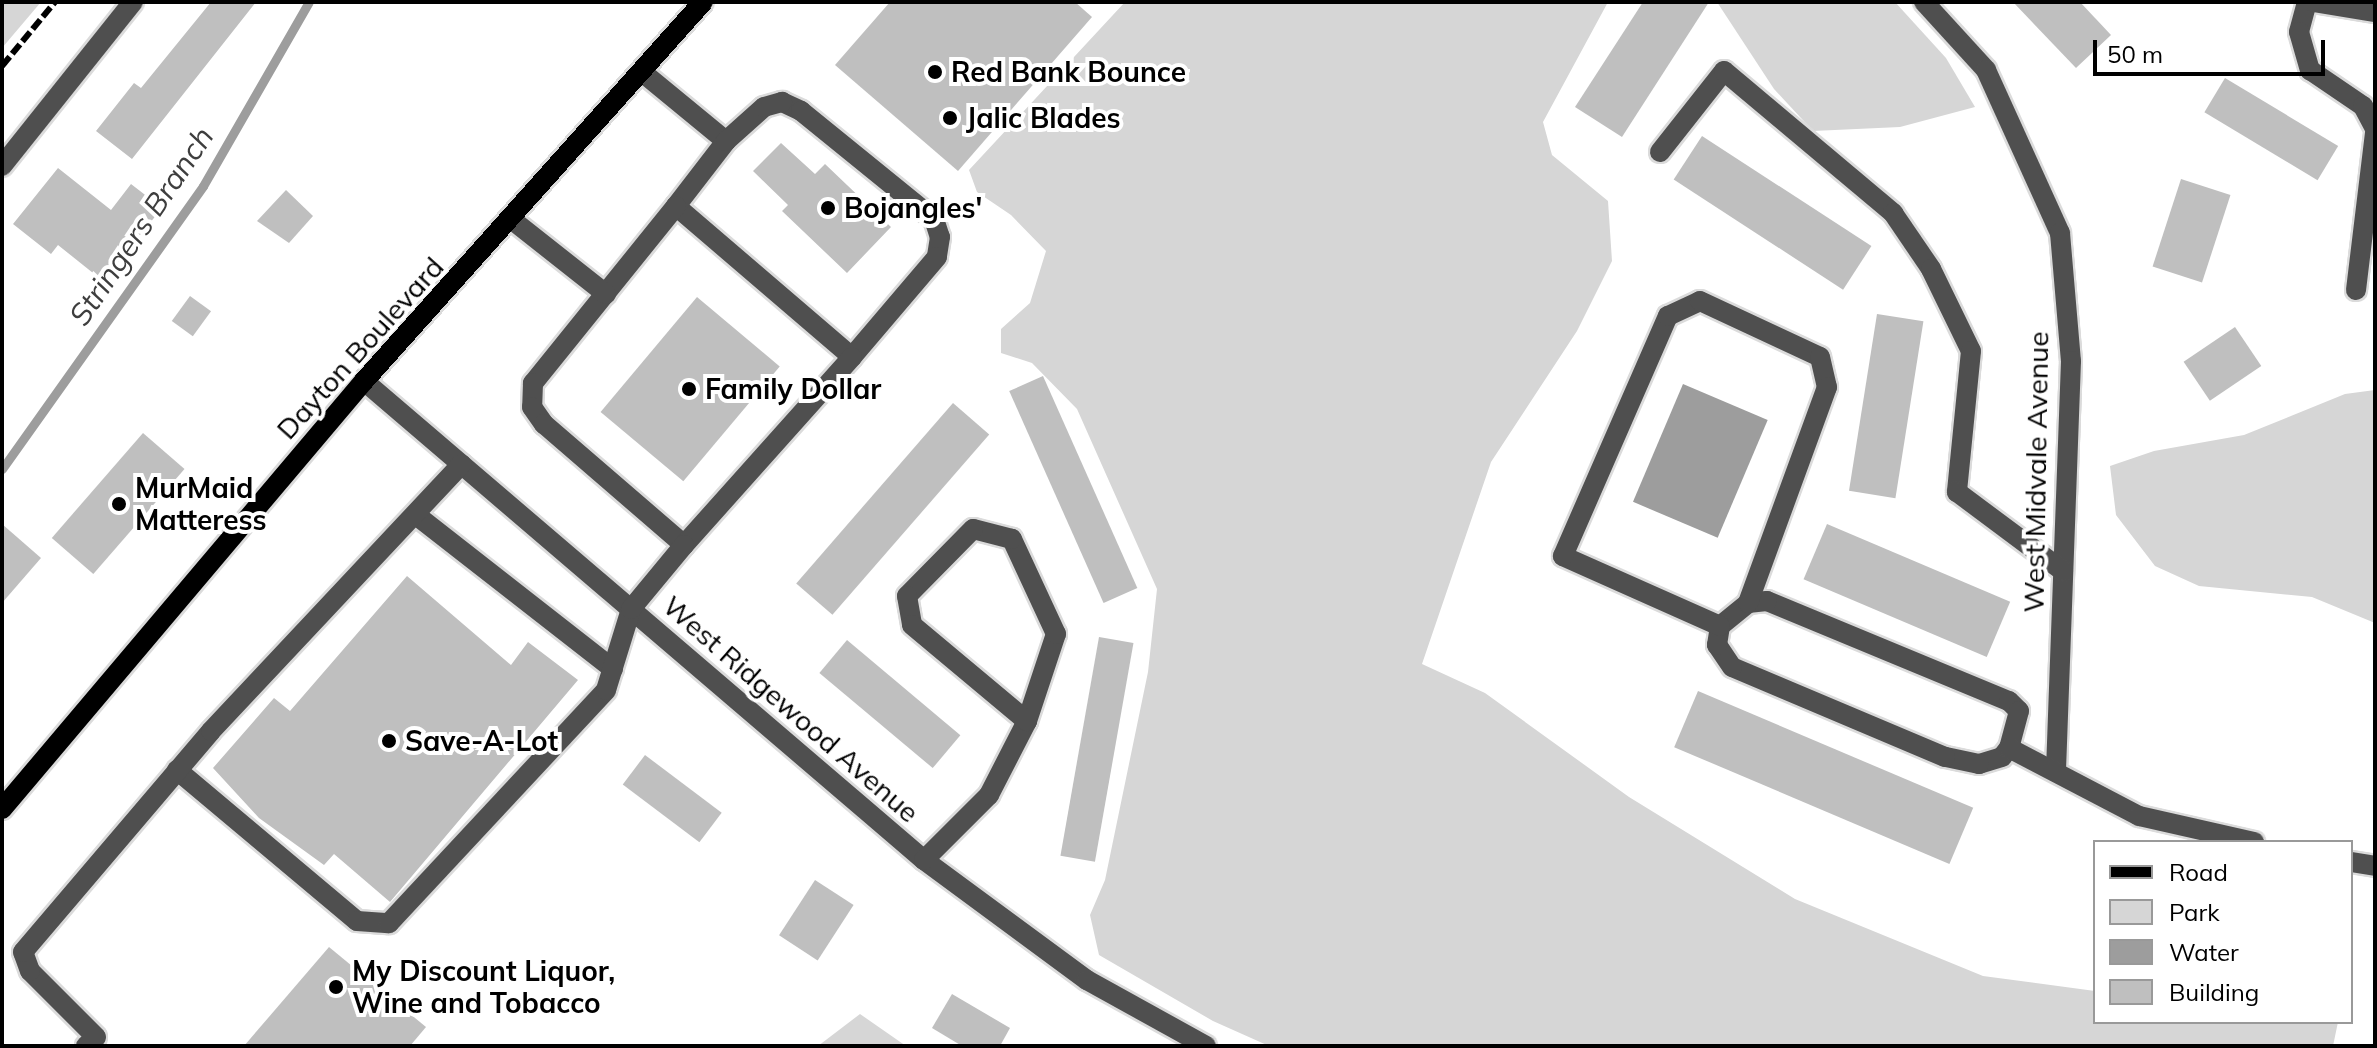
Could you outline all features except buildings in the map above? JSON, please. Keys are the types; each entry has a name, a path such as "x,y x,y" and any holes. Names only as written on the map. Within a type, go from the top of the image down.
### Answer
{"main road":[{"name":"Dayton Boulevard","path":"2,809 364,381 703,2"}],"street":[{"path":"2,166 133,2"},
{"name":"West Midvale Avenue","path":"1924,2 1986,70 2060,233 2071,361 2056,772"},
{"path":"2307,2 2299,32 2310,70 2363,106 2375,131 2356,290"},
{"path":"2313,2 2375,12"},
{"path":"1660,152 1724,71 1893,213 1931,269 1971,351 1957,492 2063,571"},
{"path":"642,72 726,141"},
{"path":"177,770 357,921 389,923 606,690 631,609 937,257 940,237 934,219 801,111 782,102 764,107 726,141 533,383 532,407 544,424 684,545"},
{"path":"676,206 852,357"},
{"path":"511,219 606,294"},
{"path":"1700,301 1820,357 1827,387 1748,603 1720,626 1563,556 1668,316 1700,301"},
{"name":"West Ridgewood Avenue","path":"364,381 924,860 1087,980 1206,1046"},
{"path":"86,1046 96,1037 30,971 23,952 177,770 462,464"},
{"path":"416,515 613,669"},
{"path":"924,860 989,795 1027,721 1056,634 1012,539 973,529 907,596 912,625 1027,721"},
{"path":"1720,626 1721,657 1732,667 1945,757 1979,764 2002,757 2009,748 2019,711 2009,701 1767,601 1748,603"},
{"path":"2009,748 2139,816 2245,840"},
{"path":"2353,862 2375,866"}],"green space":[{"path":"2,2 41,2 2,48"},
{"path":"1125,2 1608,2 1543,122 1552,155 1608,201 1612,261 1577,331 1491,462 1422,664 1485,693 1629,797 1795,899 1983,976 2093,991 2093,1024 2338,1024 2333,1046 1269,1046 1213,1021 1099,955 1090,915 1105,880 1148,672 1157,589 1077,409 1032,363 1001,353 1001,329 1030,303 1046,251 1011,215 977,192 969,170"},
{"path":"1717,2 1895,2 1946,58 1975,107 1900,127 1813,131 1774,89"},
{"path":"2375,390 2375,623 2312,597 2199,586 2155,566 2116,515 2110,466 2154,451 2244,435 2345,394"},
{"path":"860,1014 906,1046 818,1046"}],"water":[{"path":"1683,384 1768,420 1718,538 1633,502"}],"waterway":[{"name":"Stringers Branch","path":"2,469 203,186 309,2"}],"railway":[{"path":"2,66 55,2"}],"place":[{"name":"Red Bank Bounce","path":"935,72"},
{"name":"Jalic Blades","path":"950,118"},
{"name":"Bojangles'","path":"828,208"},
{"name":"Family Dollar","path":"689,389"},
{"name":"MurMaid Matteress","path":"119,504"},
{"name":"Save-A-Lot","path":"389,741"},
{"name":"My Discount Liquor, Wine and Tobacco","path":"336,987"}]}
